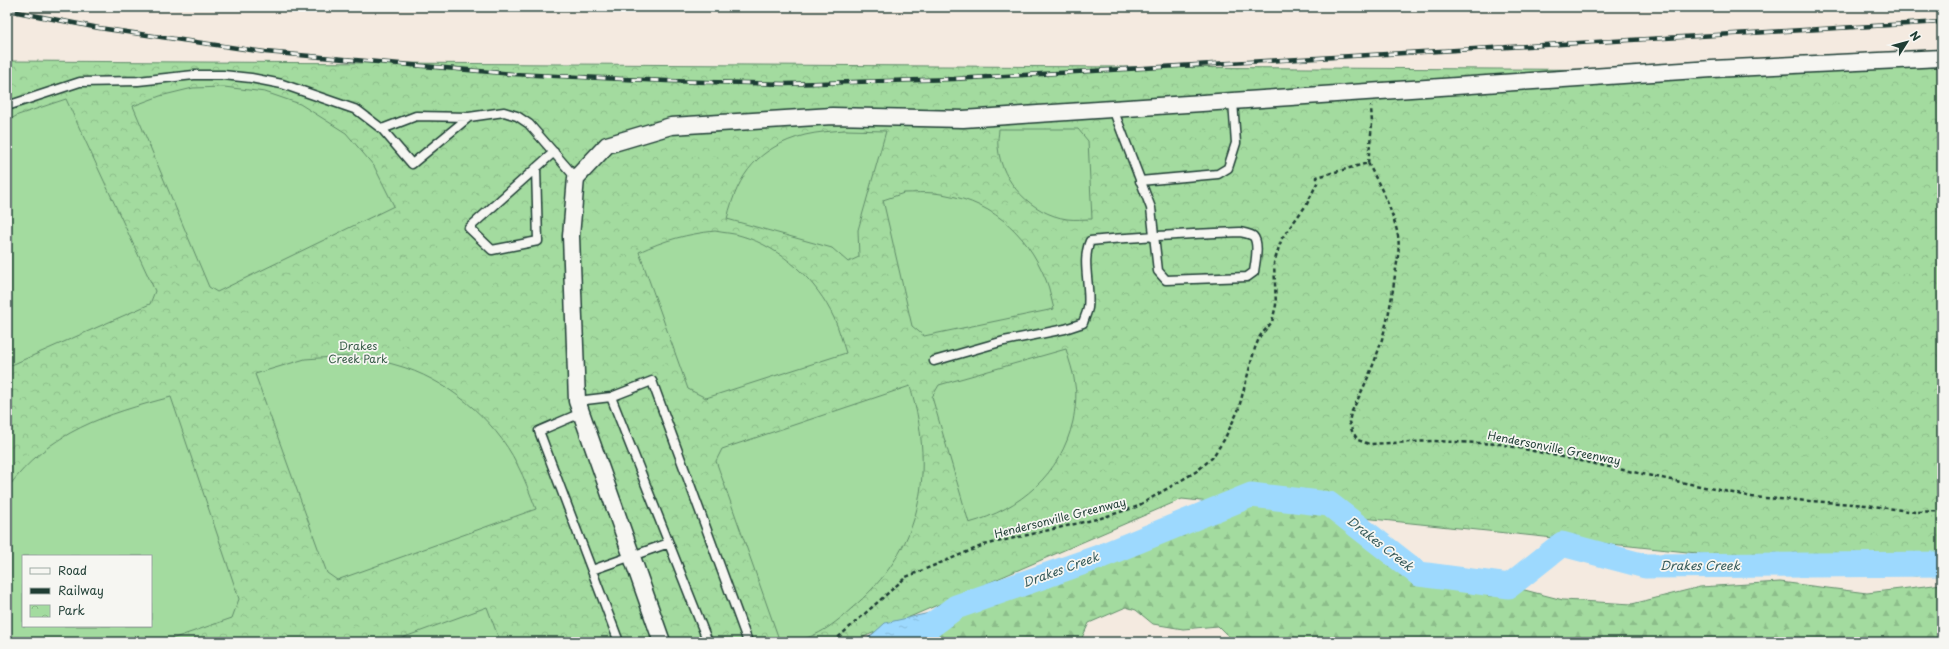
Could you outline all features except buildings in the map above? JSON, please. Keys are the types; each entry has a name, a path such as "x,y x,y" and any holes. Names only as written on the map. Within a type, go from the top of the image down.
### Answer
{"street":[{"path":"662,642 579,407 571,236 576,178 607,145 671,126 832,116 963,119 1712,68 1942,58"}],"lane":[{"path":"7,106 80,82 138,81 194,75 252,78 282,84 357,110 382,129 412,164 469,117"},
{"path":"1140,181 1218,174 1228,168 1236,143 1233,101"},
{"path":"934,361 1004,341 1065,329 1083,323 1088,308 1086,263 1087,248 1090,241 1154,236 1240,232 1252,235 1255,240 1256,256 1254,272 1247,277 1166,280 1158,271 1154,236 1151,208 1112,109"},
{"path":"382,129 416,116 469,117 504,112 517,116 529,124 576,178"},
{"path":"536,168 538,241 492,250 469,228 536,168 554,152"},
{"path":"619,642 539,431 579,407 611,397 652,381 748,642"},
{"path":"611,397 708,642"},
{"path":"592,570 669,543"}],"path":[{"path":"1367,92 1371,107 1372,124 1368,163"},
{"name":"Hendersonville Greenway","path":"833,642 906,577 984,546 1101,518 1136,507 1197,472 1212,458 1224,440 1238,411 1255,348 1260,336 1272,322 1276,305 1274,263 1282,238 1307,204 1317,183 1317,177 1368,163 1382,190 1395,225 1399,246 1391,310 1386,331 1378,356 1351,413 1349,422 1352,431 1358,440 1369,444 1434,441 1500,444 1752,497 1866,505 1915,512 1942,511"}],"green space":[{"name":"Drakes Creek Park","path":"7,61 1686,70 1942,66 1942,571 1916,576 1182,499 852,642 7,642"},
{"path":"224,87 265,92 300,104 346,133 374,166 394,206 217,292 209,287 133,106 160,96 193,88"},
{"path":"66,99 155,291 150,304 7,367 7,121 18,115"},
{"path":"999,129 1078,129 1088,141 1092,219 1067,219 1054,216 1042,211 1020,194 1012,184 1000,160 998,145"},
{"path":"845,130 886,131 858,230 859,257 848,262 832,248 727,219 737,188 744,175 763,155 789,140 805,135"},
{"path":"904,193 931,193 953,196 988,210 1003,220 1028,246 1038,262 1047,283 1054,309 924,336 912,326 883,200"},
{"path":"715,231 739,235 757,241 784,257 797,268 818,291 827,304 836,322 846,353 706,398 688,389 639,252 676,238"},
{"path":"1066,349 1073,372 1076,403 1073,421 1067,440 1059,457 1036,487 1021,499 988,517 969,523 932,397 939,385"},
{"path":"348,356 384,362 414,371 450,390 467,402 496,431 507,447 517,464 536,509 337,580 327,573 255,374 305,359"},
{"path":"910,386 919,424 922,451 922,478 912,526 902,548 889,569 872,589 836,622 811,637 801,640 780,642 716,461 722,449"},
{"path":"171,397 239,599 232,618 163,642 9,642 7,636 7,489 23,469 60,439 102,418 124,410"},
{"path":"1251,495 1329,504 1419,574 1509,586 1563,600 1632,604 1700,587 1780,582 1867,593 1942,584 1942,642 1786,642 1777,638 1768,642 1234,642 1218,626 1183,629 1153,624 1136,610 1126,607 1089,623 1080,642 925,642 956,607 1099,557"},
{"path":"487,607 500,642 391,642"}],"water":[{"path":"956,607 925,642 864,642 885,623"}],"waterway":[{"name":"Drakes Creek","path":"909,642 956,607 1099,557 1251,495 1329,504 1419,574 1509,586 1562,544 1645,566 1942,564"}],"railway":[{"path":"7,10 99,28 265,52 513,74 667,81 786,84 954,79 1942,22"}]}
